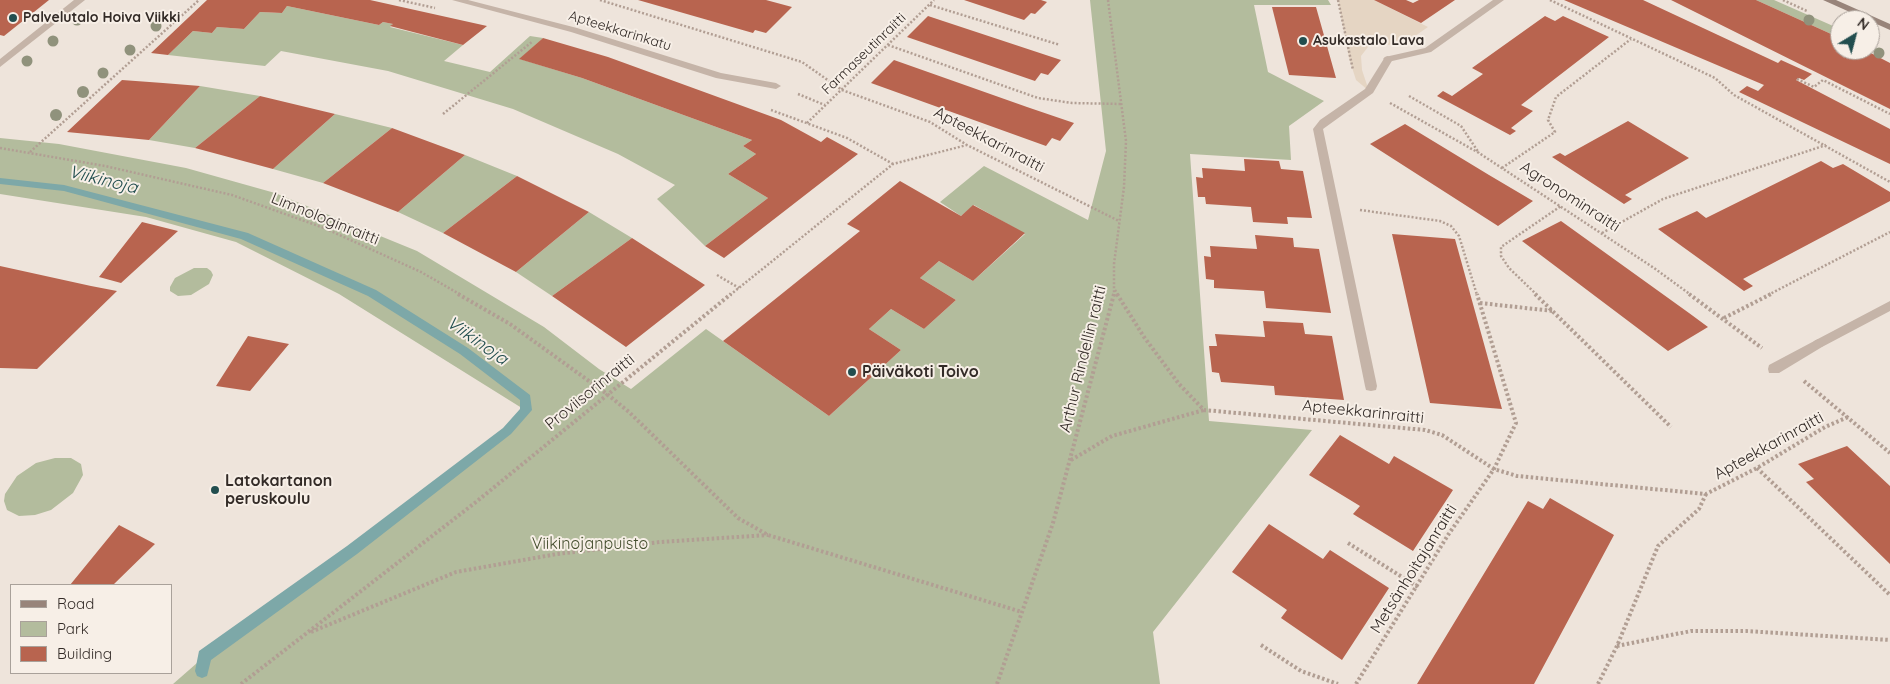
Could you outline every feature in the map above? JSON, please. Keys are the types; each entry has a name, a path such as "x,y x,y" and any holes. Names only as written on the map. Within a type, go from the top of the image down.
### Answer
{"street":[{"path":"0,64 80,0"},
{"name":"Apteekkarinkatu","path":"457,0 574,30 719,76 776,86"},
{"path":"1371,386 1318,129 1324,122 1369,91 1388,59 1428,50 1499,0"},
{"path":"1828,0 1890,27"},
{"path":"1774,369 1890,306"}],"path":[{"path":"30,152 199,0"},
{"name":"Apteekkarinraitti","path":"600,0 758,46 802,62 842,90 930,122 968,145 1119,221"},
{"name":"Farmaseutinraitti","path":"807,123 934,0"},
{"name":"Arthur Rindellin raitti","path":"997,684 1053,524 1115,290 1114,264 1124,187 1126,140 1107,0"},
{"path":"1338,0 1349,58"},
{"path":"1550,0 1714,78 1734,95 1827,144 1890,182"},
{"path":"930,5 1060,46"},
{"path":"1502,168 1555,132 1548,120 1556,97 1631,39"},
{"path":"443,114 534,40"},
{"path":"888,46 1038,98 1072,103 1121,104"},
{"path":"1797,79 1814,87 1823,80 1890,114"},
{"path":"776,86 826,105"},
{"path":"1409,96 1461,126 1479,153"},
{"name":"Agronominraitti","path":"1396,106 1479,153 1562,206 1724,318 1890,232"},
{"path":"1602,233 1663,199 1686,193 1827,144"},
{"name":"Proviisorinraitti","path":"241,684 476,502 893,164 968,145"},
{"name":"Limnologinraitti","path":"0,148 105,166 232,195 324,228 422,272 510,324 607,394 629,412 738,518 768,535"},
{"path":"1562,206 1501,247 1501,256 1509,268 1671,427"},
{"name":"Metsänhoitajanraitti","path":"1334,207 1440,221 1451,226 1459,236 1516,423 1494,469 1448,536 1356,684"},
{"path":"717,275 739,288"},
{"path":"1071,460 1112,436 1204,410 1179,384 1144,337 1115,290"},
{"path":"1480,303 1554,311"},
{"name":"Apteekkarinraitti","path":"1204,410 1425,430 1442,435 1494,469 1517,476 1706,494 1757,468 1825,427 1848,417 1890,453"},
{"path":"1757,468 1890,595"},
{"path":"1598,684 1617,646 1658,546 1699,510 1706,494"},
{"path":"306,634 456,572 557,554 641,544 768,535 1022,612"},
{"path":"1348,543 1418,587"},
{"path":"1617,646 1691,631 1746,631 1890,640"},
{"path":"1261,645 1301,671 1338,684"}],"green space":[{"name":"Viikinojanpuisto","path":"1090,0 1328,0 1331,5 1254,5 1268,72 1324,101 1289,126 1291,160 1190,154 1209,421 1312,430 1153,632 1160,684 173,684 205,656 352,550 507,431 525,410 339,294 236,242 146,217 0,194 0,138 59,144 186,168 275,193 417,251 544,327 599,369 631,389 706,329 829,416 901,350 869,329 891,309 924,329 956,300 920,278 939,261 973,281 1025,234 974,205 961,216 940,202 984,166 1088,220 1106,151"},
{"path":"1756,0 1774,0 1830,25 1830,33"},
{"path":"287,6 379,25 383,22 393,24 390,27 463,45 444,61 490,72 530,36 543,38 520,59 582,78 752,140 743,146 756,154 728,174 768,198 705,246 657,199 675,185 618,154 513,109 388,71 281,51 265,66 168,55 193,31 212,33 217,27 244,29 260,12 282,13"},
{"path":"200,86 260,96 195,148 149,140"},
{"path":"335,114 392,128 323,183 273,169"},
{"path":"465,155 517,176 443,233 398,212"},
{"path":"589,212 632,238 552,296 516,272"},
{"path":"194,268 207,268 211,271 213,275 209,284 191,295 178,296 170,291 175,278"},
{"path":"55,458 71,458 81,464 83,475 73,493 51,510 35,515 19,516 7,510 4,501 5,494 17,476 36,463"}],"shaded area":[{"path":"1338,0 1374,0 1428,27 1405,43 1368,47 1361,56 1362,70 1369,91 1356,80 1349,58"}],"building":[{"name":"Palvelutalo Hoiva Viikki","path":"0,0 49,0 4,36 0,35"},
{"path":"207,0 370,0 487,26 463,45 390,26 393,24 383,22 379,25 287,6 282,13 260,12 244,29 217,27 212,33 193,31 168,55 151,53"},
{"path":"638,0 766,0 792,7 766,33 755,30 753,33"},
{"path":"964,0 1041,0 1047,2 1035,14 1031,13 1024,20"},
{"path":"1374,0 1406,0 1413,3 1419,0 1455,0 1421,23"},
{"path":"1564,0 1643,0 1778,63 1781,60 1812,74 1804,80 1799,78 1796,80 1890,129 1890,164 1739,92 1747,86 1758,91 1764,85"},
{"path":"1671,0 1756,0 1830,33 1830,60 1880,60 1880,58 1890,63 1890,109"},
{"name":"Asukastalo Lava","path":"1272,7 1316,7 1336,78 1289,75"},
{"path":"928,16 1061,60 1048,75 1041,73 1035,81 907,37"},
{"path":"1545,16 1555,21 1563,16 1609,37 1521,105 1533,111 1511,128 1516,131 1510,135 1437,96 1443,91 1452,96 1483,74 1472,68"},
{"path":"543,38 608,57 781,120 821,142 827,137 858,154 724,258 705,246 768,198 728,174 756,154 743,146 752,140 582,78 519,59"},
{"path":"894,60 1074,123 1060,141 1052,138 1046,146 871,83"},
{"path":"122,80 200,86 149,140 67,132"},
{"path":"260,96 335,114 273,169 195,148"},
{"path":"1628,121 1689,158 1625,195 1632,199 1624,204 1552,157 1560,153 1565,156"},
{"path":"1405,124 1533,201 1498,226 1370,144"},
{"path":"392,128 465,155 398,212 323,183"},
{"path":"1244,159 1279,161 1281,169 1303,171 1312,218 1287,217 1288,224 1253,222 1251,207 1206,204 1205,197 1198,197 1196,177 1203,178 1202,168 1245,171"},
{"path":"1821,161 1833,168 1843,164 1890,192 1890,201 1743,279 1753,286 1744,291 1658,229 1697,211 1706,218"},
{"path":"517,176 589,212 516,272 443,233"},
{"path":"900,181 961,216 973,205 1025,233 973,281 939,261 920,278 956,300 924,329 891,309 869,329 901,350 829,416 723,341 860,231 847,224"},
{"path":"1561,221 1708,327 1668,351 1522,241"},
{"path":"142,222 178,231 121,283 99,277"},
{"path":"1392,234 1455,239 1502,409 1430,403"},
{"path":"1255,235 1293,238 1294,247 1319,249 1331,313 1266,308 1264,291 1214,288 1214,280 1206,279 1204,256 1211,257 1210,246 1257,249"},
{"path":"632,238 705,285 626,347 552,296"},
{"path":"0,266 117,291 37,369 0,368"},
{"path":"1263,321 1303,323 1305,334 1332,336 1344,400 1275,395 1274,386 1221,382 1219,373 1212,372 1209,346 1217,346 1215,334 1265,337"},
{"path":"248,336 289,344 250,391 216,386"},
{"path":"1340,435 1389,464 1394,456 1453,490 1413,551 1353,514 1360,506 1309,475"},
{"path":"1847,446 1890,486 1890,564 1806,482 1814,479 1798,464"},
{"path":"1550,498 1614,535 1534,684 1417,684 1528,501 1543,509"},
{"path":"1269,524 1323,559 1330,550 1389,588 1342,660 1281,618 1287,610 1232,572"},
{"path":"119,525 155,544 114,584 71,584"}],"waterway":[{"name":"Viikinoja","path":"0,181 64,188 244,236 372,293 464,351 526,398 526,410 507,431 352,550 204,656 202,671"}],"place":[{"name":"Palvelutalo Hoiva Viikki","path":"13,18"},
{"name":"Asukastalo Lava","path":"1303,41"},
{"name":"Päiväkoti Toivo","path":"852,372"},
{"name":"Latokartanon peruskoulu","path":"215,490"}]}
